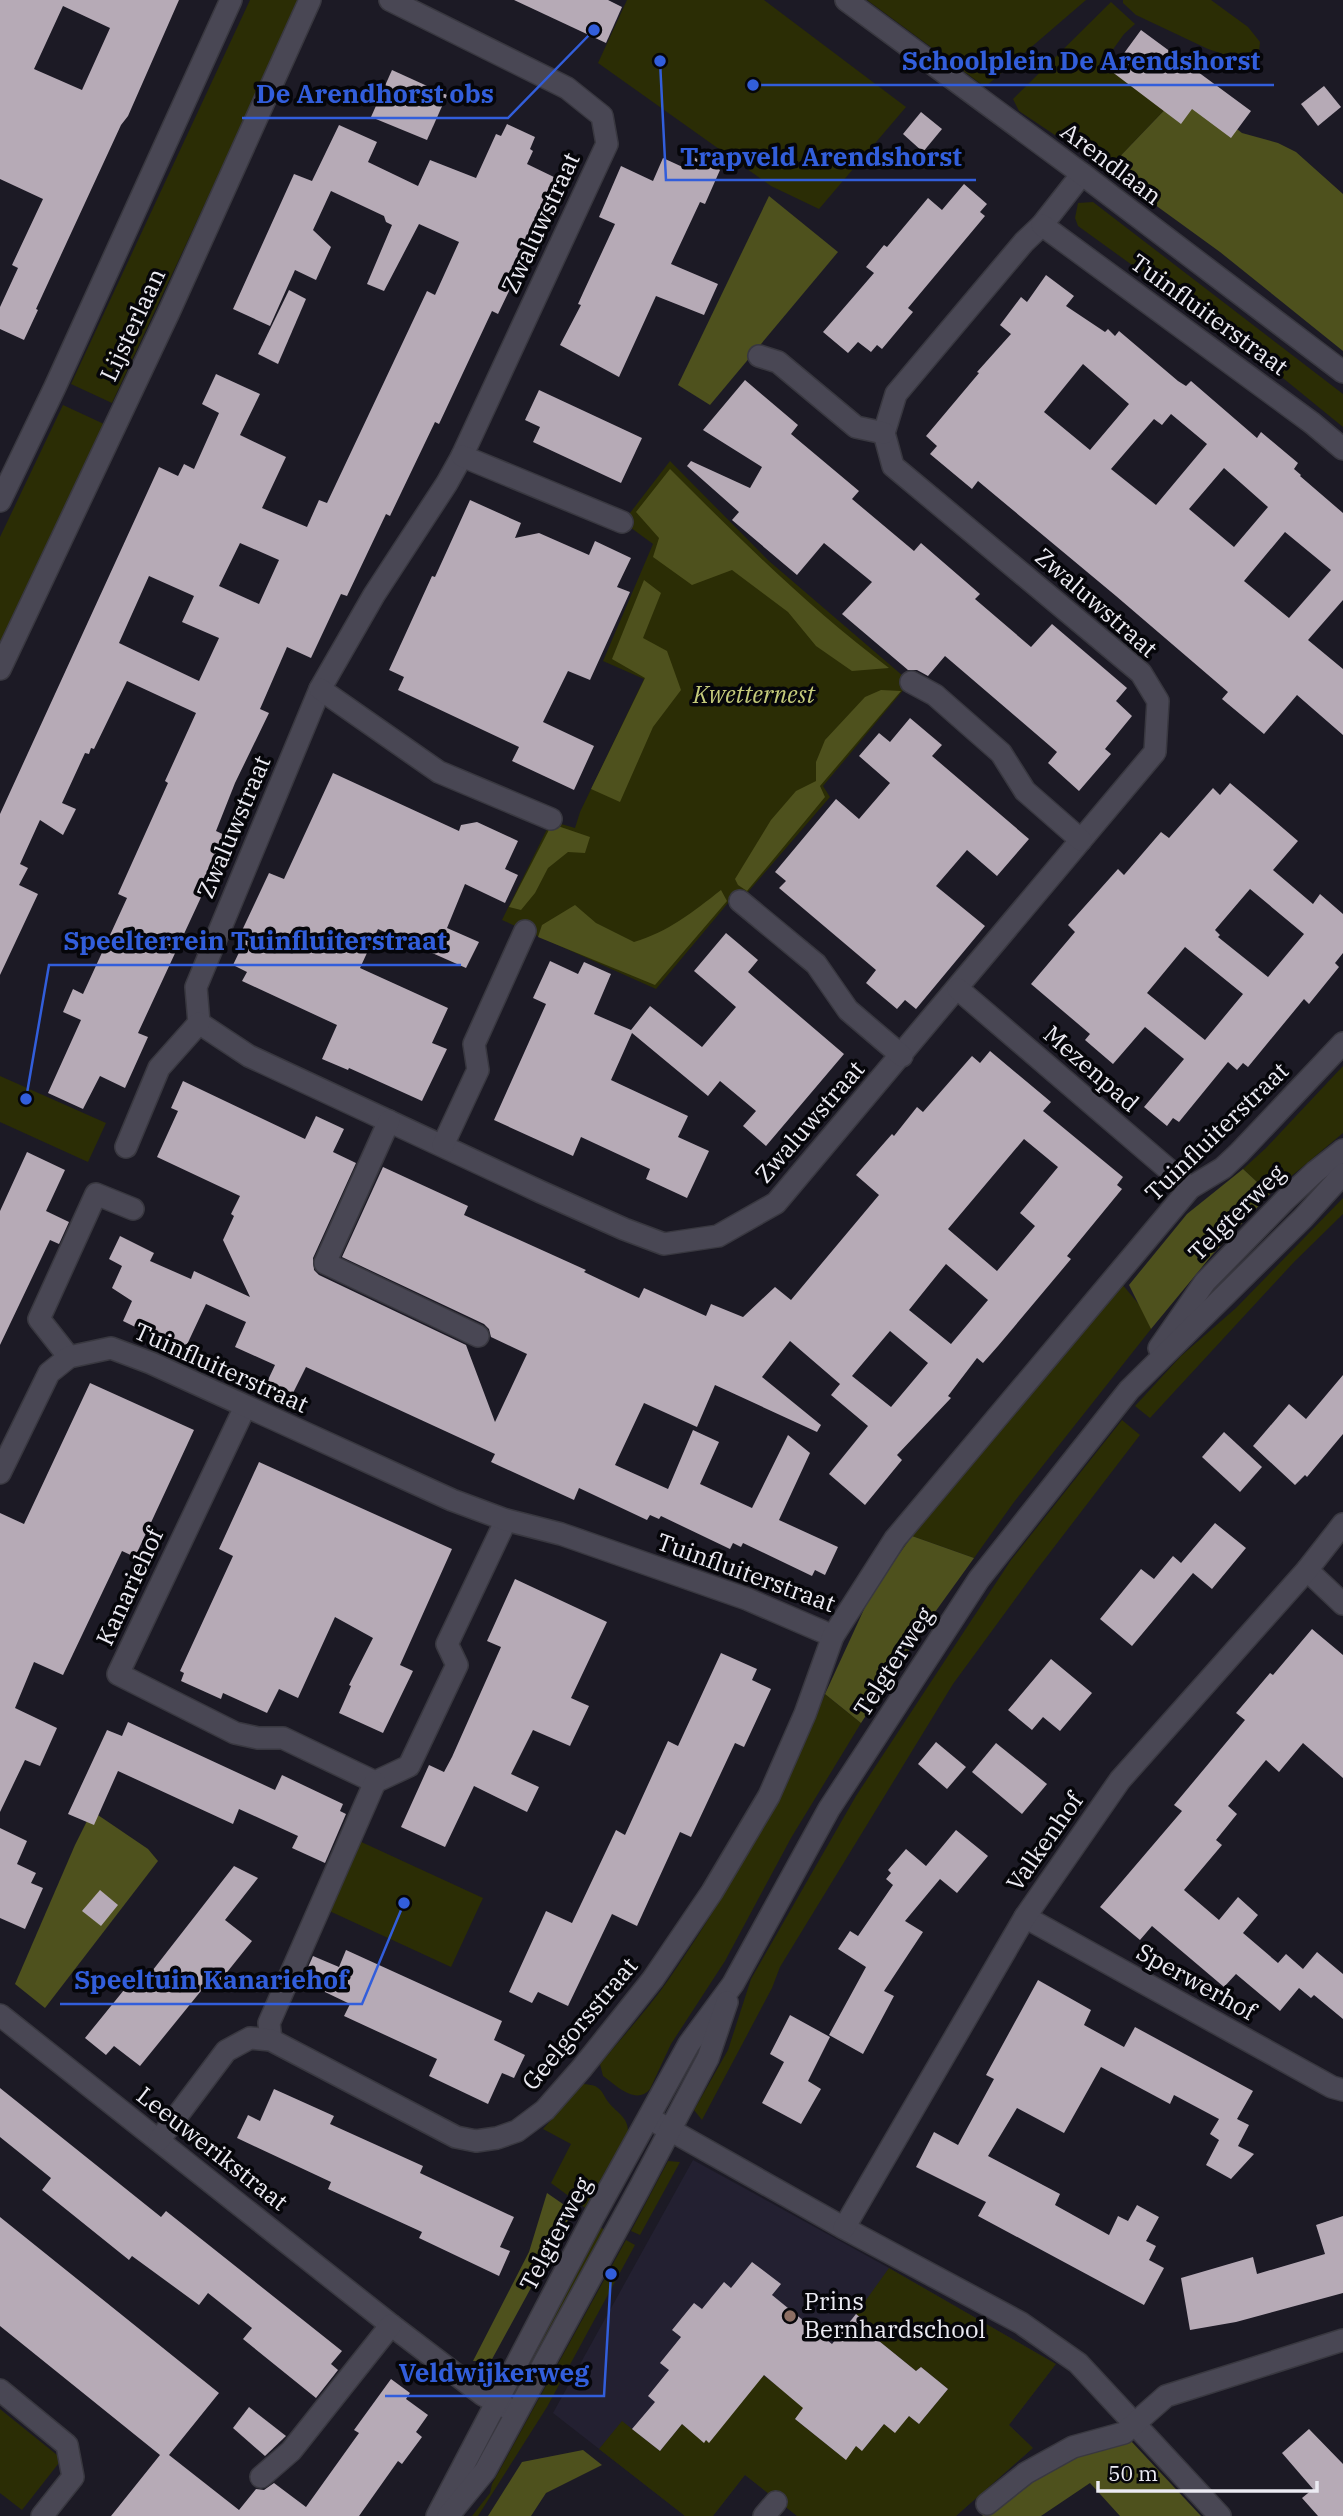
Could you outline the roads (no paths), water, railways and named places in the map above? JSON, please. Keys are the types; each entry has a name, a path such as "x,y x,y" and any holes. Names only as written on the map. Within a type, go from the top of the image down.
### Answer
{"street":[{"name":"Lijsterlaan","path":"0,501 55,387 231,0"},
{"name":"Lijsterlaan","path":"0,669 169,312 310,0"},
{"name":"Zwaluwstraat","path":"390,0 567,88 602,116 607,144 462,456 374,595 320,689 196,987 199,1023 249,1056 613,1224 664,1244 718,1236 776,1203 1155,752 1158,701 1141,673 893,466 884,433"},
{"name":"Arendlaan","path":"846,0 1082,174 1343,372"},
{"path":"759,356 778,362 856,427 884,433 896,394 1024,242 1042,225 1082,174"},
{"name":"Tuinfluiterstraat","path":"1042,225 1312,423 1343,449"},
{"path":"462,456 622,522"},
{"path":"911,682 935,695 1001,752 1025,791 1082,839"},
{"path":"320,689 439,772 551,819"},
{"name":"Zwaluwstraat","path":"740,901 816,964 848,1010 902,1056"},
{"path":"443,1145 478,1070 474,1044 525,931"},
{"name":"Mezenpad","path":"958,989 1190,1188"},
{"path":"125,1147 159,1068 199,1023"},
{"name":"Tuinfluiterstraat","path":"69,1357 111,1348 452,1500 506,1520 561,1534 747,1599 833,1636 905,1527 1190,1188 1223,1168 1239,1153 1343,1043"},
{"path":"389,1121 325,1263 478,1336"},
{"name":"Telgterweg","path":"448,2516 485,2471 506,2407 593,2218 689,2044 733,1984 829,1809 979,1579 1129,1390 1205,1282 1285,1200 1343,1150"},
{"name":"Telgterweg","path":"1129,1390 1303,1218 1343,1174"},
{"path":"0,1473 49,1373 69,1357 39,1319 96,1194 133,1209"},
{"name":"Kanariehof","path":"245,1407 118,1674 234,1733 258,1738 283,1738 375,1782"},
{"path":"159,2140 226,2051 250,2038 271,2040 269,2023 375,1782 409,1766 457,1665 447,1644 506,1520"},
{"name":"Valkenhof","path":"844,2228 1026,1917 1119,1780 1307,1570 1343,1524"},
{"path":"1307,1570 1343,1604"},
{"name":"Geelgorsstraat","path":"271,2040 456,2137 476,2141 517,2131 545,2109 589,2059 653,1979 712,1892 769,1796 805,1714 833,1636"},
{"name":"Sperwerhof","path":"1026,1917 1332,2087 1343,2090"},
{"name":"Telgterweg","path":"437,2516 506,2407 670,2130 708,2058 733,1984"},
{"name":"Leeuwerikstraat","path":"0,2015 391,2325 483,2395 506,2407"},
{"path":"649,2118 844,2228 1021,2323 1078,2363 1220,2516"},
{"path":"261,2477 291,2451 391,2325"},
{"path":"987,2504 1026,2473 1073,2447 1124,2433 1166,2396 1343,2340"},
{"path":"0,2390 67,2445 73,2477 41,2516"}],"place":[{"name":"De Arendhorst obs","path":"594,30"},
{"name":"Trapveld Arendshorst","path":"660,61"},
{"name":"Schoolplein De Arendshorst","path":"753,85"},
{"name":"Speelterrein Tuinfluiterstraat","path":"26,1099"},
{"name":"Speeltuin Kanariehof","path":"404,1903"},
{"name":"Veldwijkerweg","path":"611,2274"},
{"name":"Prins Bernhardschool","path":"790,2316"}],"park label":[{"name":"Kwetternest","path":"754,695"}]}
